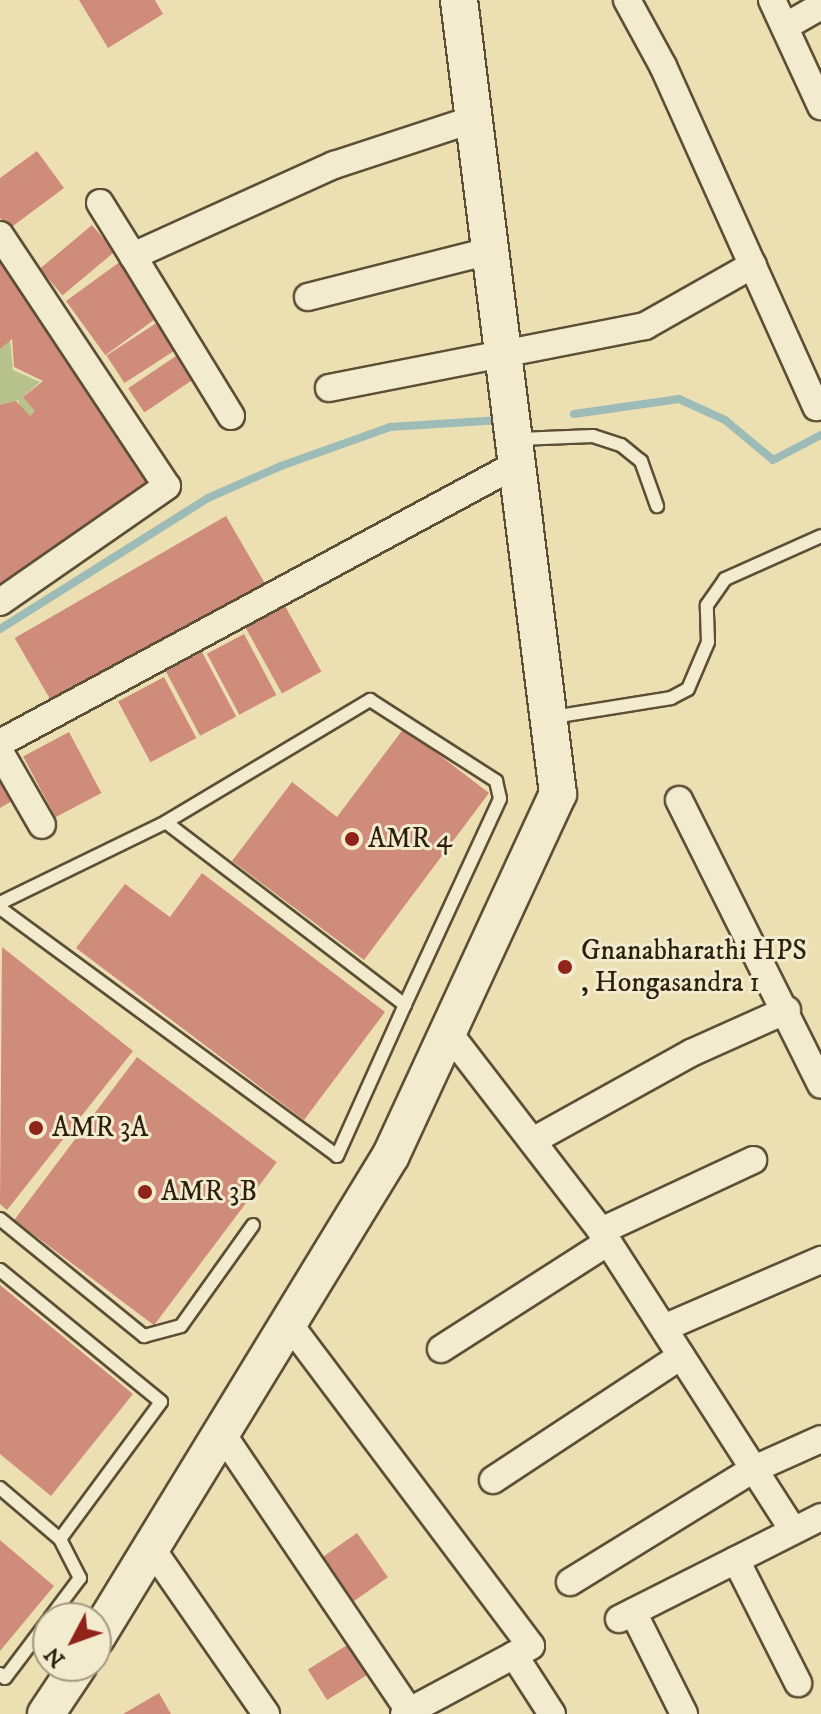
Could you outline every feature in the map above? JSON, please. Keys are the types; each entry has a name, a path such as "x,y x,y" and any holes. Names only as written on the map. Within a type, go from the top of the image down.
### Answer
{"street":[{"path":"112,1614 154,1552 391,1155 558,794 459,0"},
{"path":"627,0 753,265 816,407"},
{"path":"772,0 821,106"},
{"path":"786,26 821,6"},
{"path":"133,256 334,165 474,119"},
{"path":"100,203 231,416"},
{"path":"0,235 167,486 0,602"},
{"path":"308,297 490,251"},
{"path":"329,388 503,351 645,326 753,265"},
{"path":"0,743 515,452"},
{"path":"0,752 42,825"},
{"path":"679,800 787,1010 821,1085"},
{"path":"536,1139 693,1052 787,1010"},
{"path":"448,1032 536,1139 604,1236 666,1327 681,1356 793,1530"},
{"path":"441,1349 604,1236 753,1160"},
{"path":"666,1327 821,1260"},
{"path":"223,1435 406,1713 531,1646 290,1325"},
{"path":"493,1480 681,1356"},
{"path":"570,1582 754,1469 821,1439"},
{"path":"684,1714 626,1616 821,1517"},
{"path":"154,1552 266,1714"},
{"path":"736,1560 798,1683"},
{"path":"514,1655 552,1714"},
{"path":"46,1714 67,1682"}],"lane":[{"path":"515,452 593,436 621,445 641,461 657,506"},
{"path":"549,718 671,698 688,689 708,642 707,605 719,586 821,536"},
{"path":"370,700 496,781 500,799 337,1156 0,905 166,822 370,700"},
{"path":"166,822 405,1005"},
{"path":"0,1219 144,1336 181,1326 253,1225"},
{"path":"0,1270 161,1402 60,1539"},
{"path":"0,1488 60,1539 80,1578 62,1602"},
{"path":"0,1674 5,1678 32,1642"}],"green space":[{"path":"10,339 13,370 40,382 24,396 37,411 24,419 18,400 0,411 0,347"}],"building":[{"path":"79,0 155,0 163,14 108,48"},
{"path":"37,151 64,188 9,229 0,218 0,178"},
{"path":"92,225 114,252 62,296 40,269"},
{"path":"0,248 160,484 0,592 0,405 16,401 30,416 35,411 23,397 43,381 14,367 12,339 0,349"},
{"path":"121,261 160,315 105,355 66,301"},
{"path":"161,320 179,348 124,383 106,355"},
{"path":"182,352 198,376 144,412 128,388"},
{"path":"226,516 265,584 54,706 15,638"},
{"path":"285,606 321,672 282,693 246,628"},
{"path":"244,634 276,695 239,715 207,654"},
{"path":"202,652 236,716 200,736 166,671"},
{"path":"164,677 196,738 150,762 118,701"},
{"name":"AMR 4","path":"404,728 489,793 364,960 232,861 292,782 337,817"},
{"path":"69,732 101,793 55,817 23,756"},
{"path":"0,776 17,798 0,808"},
{"path":"202,873 385,1012 304,1120 76,948 125,884 170,917"},
{"name":"AMR 3A","path":"2,947 133,1051 7,1210 0,1204"},
{"name":"AMR 3B","path":"137,1057 277,1162 154,1325 14,1220"},
{"path":"0,1285 133,1394 51,1496 0,1454"},
{"path":"357,1533 388,1577 352,1602 321,1558"},
{"path":"0,1540 54,1586 41,1602 32,1602 32,1612 0,1651"},
{"path":"352,1642 371,1673 327,1700 308,1670"},
{"path":"159,1693 171,1714 123,1714"}],"waterway":[{"path":"574,414 679,399 725,420 773,460 821,435"},
{"path":"0,629 208,498 281,466 390,427 500,420"}],"place":[{"name":"AMR 4","path":"352,839"},
{"name":"Gnanabharathi HPS , Hongasandra 1","path":"565,967"},
{"name":"AMR 3A","path":"36,1128"},
{"name":"AMR 3B","path":"145,1192"}]}
